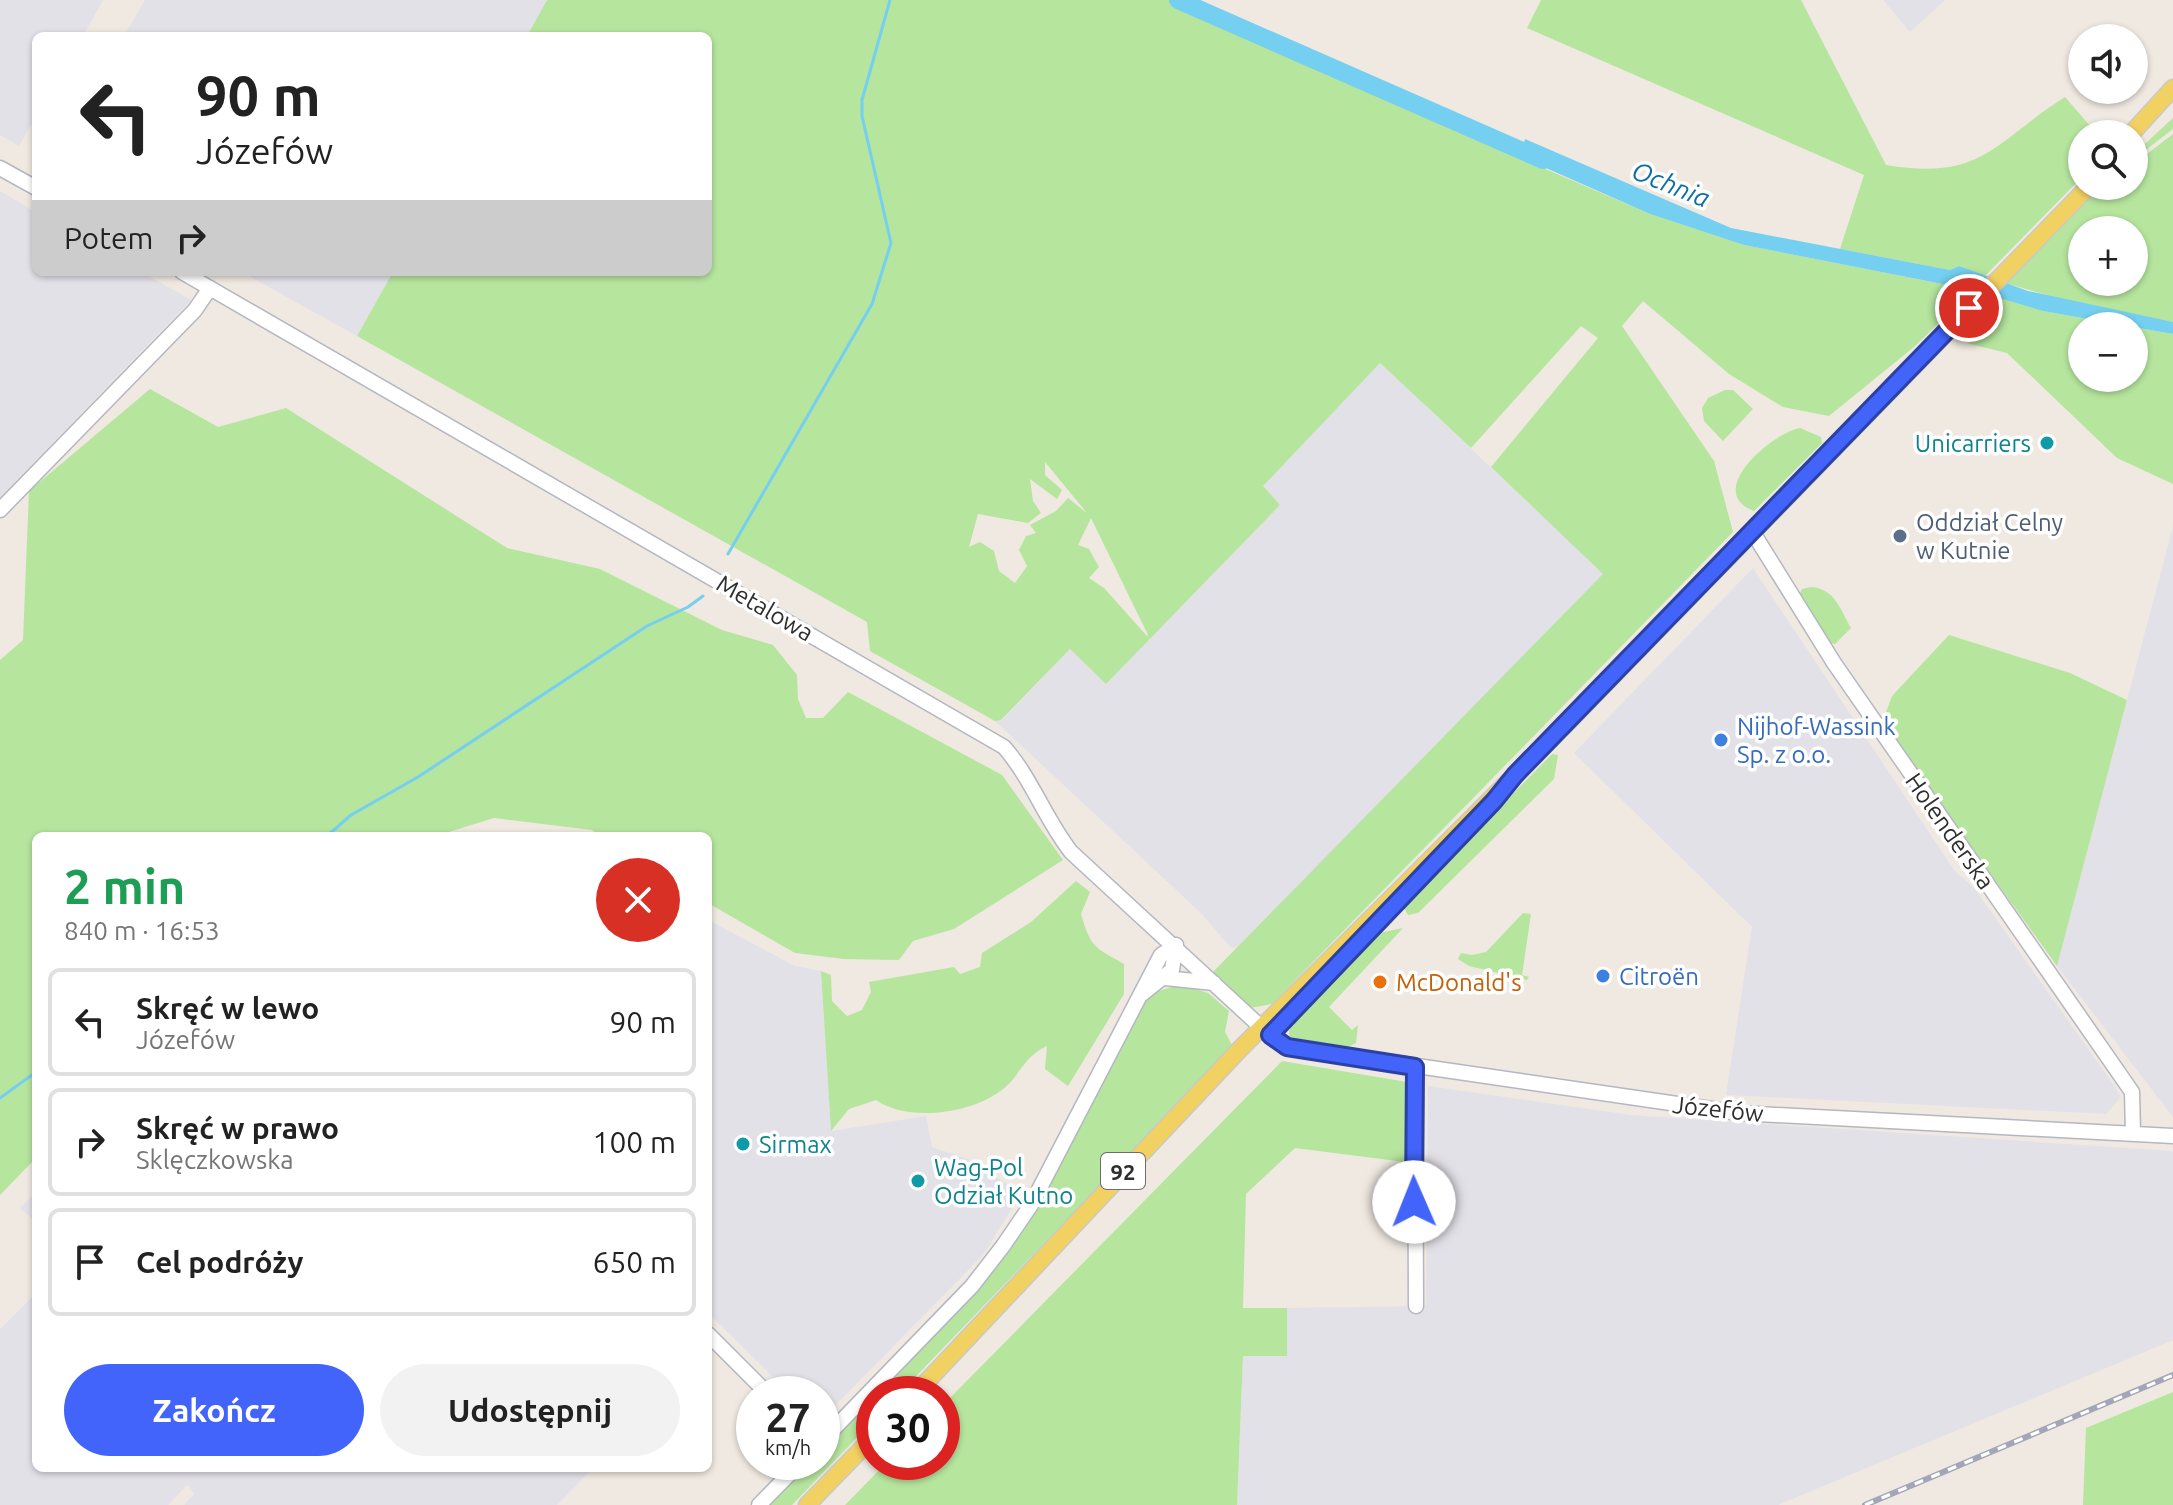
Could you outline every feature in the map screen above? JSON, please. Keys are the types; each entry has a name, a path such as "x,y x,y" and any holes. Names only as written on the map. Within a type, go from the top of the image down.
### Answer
{"main road":[{"path":"2144,120 2173,88"},
{"path":"2148,128 2173,103"},
{"name":"92","path":"933,1376 1036,1275 1488,798 1515,775 2074,200"},
{"path":"807,1505 856,1455"}],"street":[{"path":"0,168 32,186"},
{"name":"Metalowa","path":"189,276 991,739 1018,763 1057,834 1071,852 1176,945 1266,1031"},
{"path":"0,510 195,310 210,288"},
{"name":"Holenderska","path":"1752,531 1834,663 2132,1092 2133,1133"},
{"path":"1141,995 1172,970 1176,945"},
{"path":"840,1422 972,1286 1003,1246 1031,1205 1161,955 1176,945"},
{"path":"1165,978 1214,983"},
{"name":"Józefów","path":"1266,1031 1287,1047 1739,1113 2173,1136"},
{"path":"1415,1067 1416,1306"},
{"path":"712,1338 750,1376"},
{"path":"759,1505 783,1480"}],"shaded area":[{"path":"0,0 103,0 85,32 32,32 32,124 19,146 0,135"},
{"path":"145,0 547,0 529,32 126,32"},
{"path":"1883,0 1945,0 1910,32"},
{"path":"0,191 32,210 32,276 149,276 191,300 0,497"},
{"path":"249,276 391,276 357,336"},
{"path":"1380,363 1604,574 1239,948 1230,947 1201,913 995,721 1002,720 1070,649 1106,683 1280,505 1262,486"},
{"path":"2173,526 2173,1117 2057,966"},
{"path":"1753,568 1954,870 1974,888 2113,1084 2121,1097 2106,1114 1726,1095 1752,927 1574,753"},
{"name":"Sirmax","path":"712,922 795,966 821,971 831,1131 926,1116 932,1147 968,1159 1021,1193 984,1254 864,1376 856,1376 856,1384 840,1401 840,1376 772,1376 712,1317"},
{"path":"1428,1086 1631,1115 2173,1151 2173,1340 1778,1505 1237,1505 1243,1356 1287,1356 1287,1308 1426,1306"},
{"path":"32,1196 32,1218 20,1208"},
{"path":"32,1297 32,1472 589,1472 557,1505 184,1505 194,1494 188,1484 168,1505 0,1505 0,1329"}],"green space":[{"path":"547,0 1169,0 1272,49 1389,97 1434,121 1650,214 1744,245 1973,290 1914,347 1829,416 1783,407 1729,374 1643,301 1622,326 1714,461 1733,532 1272,1004 1250,1008 1212,973 1603,574 1491,467 1598,338 1581,326 1471,448 1380,363 1263,486 1280,505 1106,684 1070,649 1001,720 995,721 870,651 867,622 357,336 391,276 712,276 712,32 529,32","holes":["1045,462 1087,513 1068,498 1056,511 1030,525 1036,533 1026,536 1019,550 1027,566 1015,583 999,571 994,551 980,542 969,547 978,514 1028,523 1041,513 1033,501 1030,479 1057,499 1062,490 1045,475","1091,518 1148,635 1104,588 1089,578 1099,567 1089,549 1078,545"]},
{"path":"1541,0 1801,0 1886,165 1918,169 1966,163 2002,143 2065,97 2085,120 2068,120 2068,191 1985,276 1959,266 1950,270 1840,249 1864,175 1527,28"},
{"path":"2173,118 2173,129 2148,148 2148,141"},
{"path":"2173,134 2173,322 2148,317 2148,312 2123,312 2068,301 2005,283 2068,219 2068,296 2148,296 2148,216 2071,216 2086,200 2148,200 2148,153"},
{"path":"2001,297 2068,315 2068,392 2148,392 2148,330 2173,334 2173,484 2117,458 2007,353 1970,344 1959,337"},
{"path":"150,389 218,427 286,408 507,548 600,569 722,630 773,645 797,675 798,699 806,718 823,718 848,692 1002,775 1063,860 954,929 913,941 899,960 844,959 795,953 712,905 712,832 595,832 494,818 449,832 32,832 32,1162 0,1195 0,660 23,640 29,491"},
{"path":"1725,390 1733,390 1753,409 1723,441 1704,421 1702,408 1708,398"},
{"path":"1800,428 1821,437 1822,443 1754,511 1740,502 1736,491 1747,464 1774,440"},
{"path":"1811,587 1831,596 1851,628 1835,644 1826,642 1799,595 1802,589"},
{"path":"1949,635 2070,673 2127,700 2057,966 1882,723 1892,696"},
{"path":"1552,754 1558,755 1554,779 1418,913 1408,915 1403,906"},
{"path":"1076,881 1090,892 1081,914 1091,940 1100,950 1124,964 1124,994 1068,1086 1045,1069 1047,1046 1032,1056 999,1092 971,1106 921,1113 889,1107 876,1100 849,1109 831,1131 821,971 831,975 832,1001 847,1016 862,1010 871,992 869,982 954,967 960,974 980,967 982,953 1031,922"},
{"path":"1523,913 1531,914 1522,975 1529,977 1527,980 1469,966 1458,959 1461,953 1472,955 1486,952"},
{"path":"1403,928 1329,1007 1352,1030 1358,1025 1356,1043 1344,1049 1295,1044 1290,1030 1299,1015 1379,933"},
{"path":"1180,984 1208,993 1229,1011 1225,1032 1233,1047 916,1376 889,1376 975,1288 1138,1012 1153,993"},
{"path":"1282,1061 1407,1082 1405,1162 1295,1148 1246,1194 1243,1308 1287,1308 1287,1356 1243,1356 1237,1505 845,1505 869,1480 960,1480 960,1388"},
{"path":"2173,1392 2173,1505 2083,1505 2086,1428"},
{"path":"856,1410 856,1439 840,1455 840,1427"},
{"path":"788,1480 816,1480 792,1505 763,1505"}],"water":[{"path":"1525,139 1731,228 1950,270 1959,266 2028,291 2126,312 2068,312 2068,315 1973,290 1744,245 1650,214 1521,157"},
{"path":"2148,317 2173,322 2173,334 2148,330"}],"waterway":[{"path":"728,554 872,304 891,243 862,116 862,100 890,0"},
{"name":"Ochnia","path":"1178,0 1543,160"},
{"path":"332,832 351,815 418,777 647,626 688,607 703,596"},
{"path":"0,1098 32,1075"}],"railway":[{"path":"1865,1505 2173,1375"}],"place":[{"name":"Unicarriers","path":"2047,443"},
{"name":"Oddział Celny w Kutnie","path":"1900,536"},
{"name":"Nijhof-Wassink Sp. z o.o.","path":"1721,740"},
{"name":"Citroën","path":"1603,976"},
{"name":"McDonald's","path":"1380,982"},
{"name":"Sirmax","path":"743,1144"},
{"name":"Wag-Pol Odział Kutno","path":"918,1181"}],"route":[{"path":"1414,1202 1415,1067 1287,1047 1270,1035 1375,928 1515,775 1969,308"}]}
